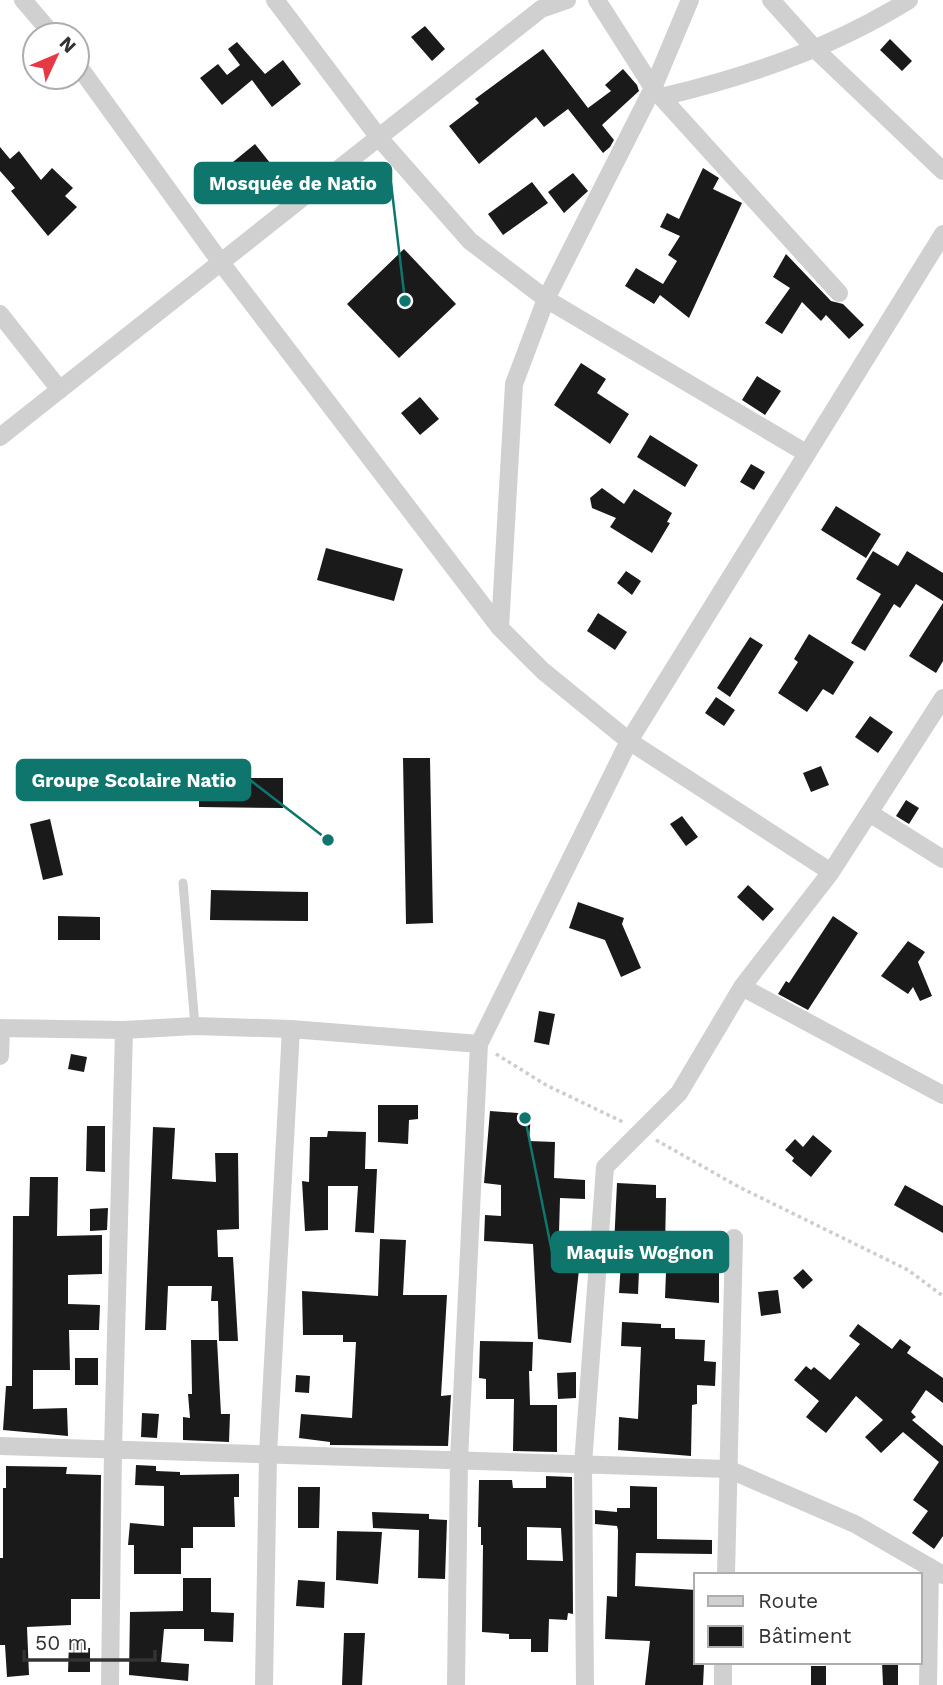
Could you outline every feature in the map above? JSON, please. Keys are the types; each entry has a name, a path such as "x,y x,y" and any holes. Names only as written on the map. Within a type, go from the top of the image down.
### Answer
{"street":[{"path":"23,0 41,21"},
{"path":"275,0 380,139 470,240 546,299 806,453"},
{"path":"0,437 380,139 543,5 567,0"},
{"path":"597,0 657,93 839,293"},
{"path":"499,628 514,384 546,299 657,93 690,0"},
{"path":"771,0 816,50 943,171"},
{"path":"657,93 725,82 816,50 869,25 909,0"},
{"path":"91,83 222,264 499,628 543,671 629,741 831,872"},
{"path":"456,1685 459,1460 479,1044 629,741 943,234"},
{"path":"0,314 60,390"},
{"path":"584,1685 583,1464 604,1167 679,1093 742,988 872,814 943,698"},
{"path":"872,814 943,859"},
{"path":"742,988 943,1095"},
{"path":"0,1056 0,1028 124,1030 195,1026 291,1029 479,1044"},
{"path":"264,1685 268,1454 291,1029"},
{"path":"110,1685 124,1030"},
{"path":"726,1573 734,1238"},
{"path":"0,1446 728,1469 855,1524 937,1571 928,1685"},
{"path":"723,1664 723,1685"}],"lane":[{"path":"183,883 195,1026"}],"path":[{"path":"479,1044 546,1085 641,1131 739,1187 908,1270 943,1296"}],"building":[{"path":"425,26 445,49 432,61 411,37"},
{"path":"890,39 912,61 902,71 880,50"},
{"path":"237,42 265,74 283,60 301,84 272,107 252,80 222,105 200,78 218,64 227,75 240,65 228,49"},
{"path":"543,49 588,108 611,91 605,85 623,69 637,85 639,91 602,125 614,140 603,153 568,109 544,127 536,117 479,164 449,126 479,103 475,99"},
{"path":"255,144 278,173 256,190 233,162"},
{"path":"0,147 10,159 19,151 41,180 52,168 73,188 65,196 77,207 48,236 11,191 15,188 0,171"},
{"path":"703,168 719,178 713,189 742,203 689,318 660,295 654,304 625,286 636,268 663,284 677,261 668,255 680,236 660,227 667,213 679,219"},
{"path":"573,173 588,191 564,213 548,192"},
{"path":"532,182 548,203 503,235 488,214"},
{"path":"404,249 456,304 399,358 347,304"},
{"path":"786,254 831,301 843,304 864,325 849,339 826,315 821,321 802,302 782,334 765,323 790,288 773,277"},
{"path":"581,363 606,379 597,393 629,414 610,444 554,405"},
{"path":"757,376 781,391 765,415 742,400"},
{"path":"420,397 439,419 420,435 401,413"},
{"path":"650,435 698,465 685,487 637,457"},
{"path":"751,464 765,472 754,490 740,482"},
{"path":"602,488 624,504 634,489 672,513 667,522 670,523 652,553 610,527 616,518 592,508 590,498"},
{"path":"836,506 881,534 866,558 821,530"},
{"path":"326,548 403,569 394,601 317,580"},
{"path":"873,551 898,566 907,551 943,573 943,601 916,584 900,608 894,604 865,651 851,643 881,594 856,579"},
{"path":"626,571 641,581 632,595 617,583"},
{"path":"943,603 943,661 936,673 909,656"},
{"path":"598,613 627,632 615,650 587,631"},
{"path":"809,634 854,662 833,695 823,689 807,712 778,693 798,662 794,659"},
{"path":"750,637 763,645 730,697 717,688"},
{"path":"716,697 735,710 724,726 705,713"},
{"path":"870,716 893,732 878,753 855,737"},
{"path":"403,758 430,758 433,923 406,924"},
{"path":"821,766 829,785 811,792 803,773"},
{"path":"199,778 283,778 283,808 199,807"},
{"path":"906,800 919,808 909,824 896,816"},
{"path":"682,816 698,837 686,846 670,824"},
{"path":"50,819 63,875 43,880 30,824"},
{"path":"748,885 774,909 763,921 737,897"},
{"path":"211,890 308,892 308,921 210,920"},
{"path":"578,902 624,918 622,924 641,968 621,977 605,940 569,928"},
{"path":"58,916 100,917 100,940 58,940"},
{"path":"833,916 858,933 808,1010 778,994 786,981 789,983"},
{"path":"908,941 925,952 918,962 932,996 920,1001 913,987 908,994 881,976"},
{"path":"539,1011 555,1014 549,1045 534,1042"},
{"path":"71,1054 87,1057 84,1072 68,1069"},
{"path":"378,1105 418,1105 418,1119 409,1120 408,1144 378,1142"},
{"path":"490,1111 531,1114 529,1141 555,1142 554,1178 585,1180 585,1199 560,1198 559,1233 583,1233 571,1343 538,1339 533,1244 484,1241 485,1215 501,1216 501,1185 484,1183"},
{"path":"87,1126 105,1126 105,1172 86,1171"},
{"path":"153,1127 175,1128 172,1179 216,1182 215,1153 238,1153 239,1229 217,1230 218,1257 233,1257 238,1341 219,1341 218,1301 211,1301 212,1286 168,1286 166,1330 145,1330"},
{"path":"328,1131 366,1132 365,1169 377,1169 374,1233 355,1232 358,1186 328,1186 328,1230 305,1231 302,1181 309,1182 310,1137 327,1137"},
{"path":"813,1135 832,1151 811,1177 792,1161 794,1158 785,1150 795,1139 803,1147"},
{"path":"30,1177 58,1177 57,1236 102,1235 102,1274 68,1275 68,1304 100,1305 99,1330 69,1330 70,1370 33,1370 33,1409 67,1408 68,1436 3,1430 6,1386 12,1386 13,1216 29,1216"},
{"path":"617,1183 656,1185 656,1198 666,1198 665,1249 640,1248 638,1294 619,1293 622,1246 614,1246"},
{"path":"905,1185 943,1206 943,1233 894,1205"},
{"path":"108,1208 107,1230 90,1231 90,1209"},
{"path":"380,1239 406,1240 403,1295 447,1295 441,1396 451,1395 448,1446 330,1445 330,1442 299,1438 301,1414 352,1418 356,1342 343,1342 343,1335 303,1335 302,1291 378,1296"},
{"path":"667,1246 719,1249 719,1303 665,1298"},
{"path":"803,1269 813,1280 803,1289 793,1278"},
{"path":"778,1290 781,1313 761,1316 758,1292"},
{"path":"622,1322 661,1324 661,1328 675,1328 675,1339 705,1340 704,1361 716,1362 715,1386 697,1385 697,1404 692,1405 691,1456 618,1450 619,1417 638,1419 641,1347 621,1346"},
{"path":"858,1324 892,1349 900,1339 911,1347 907,1353 943,1378 943,1403 926,1390 911,1412 916,1417 912,1420 943,1446 943,1536 934,1549 912,1533 928,1511 913,1500 939,1462 903,1432 881,1453 865,1437 883,1420 856,1396 826,1433 806,1417 819,1401 794,1380 806,1366 811,1370 814,1367 830,1380 860,1344 849,1336"},
{"path":"191,1340 217,1340 221,1414 230,1414 229,1442 183,1440 183,1417 190,1418 188,1394 192,1394"},
{"path":"480,1341 533,1342 532,1371 529,1371 530,1405 557,1405 557,1452 513,1451 514,1399 486,1399 486,1379 479,1378"},
{"path":"75,1358 98,1358 98,1385 75,1385"},
{"path":"576,1372 576,1398 558,1399 557,1373"},
{"path":"296,1375 310,1376 309,1393 295,1392"},
{"path":"142,1413 159,1414 157,1438 141,1437"},
{"path":"136,1465 156,1466 156,1471 180,1472 180,1475 239,1474 239,1497 234,1497 235,1527 193,1527 193,1548 181,1548 181,1574 134,1574 134,1545 128,1545 130,1523 164,1526 164,1486 135,1485"},
{"path":"6,1466 67,1467 66,1474 101,1475 100,1599 71,1599 71,1625 27,1627 29,1675 7,1677 5,1645 0,1645 0,1558 3,1558 3,1488 6,1488"},
{"path":"546,1476 572,1477 573,1614 568,1613 567,1620 549,1619 548,1652 531,1652 531,1639 509,1639 509,1634 482,1632 483,1545 481,1527 478,1527 479,1480 512,1480 513,1488 546,1488","holes":["527,1527 561,1528 563,1561 527,1560"]},
{"path":"630,1486 657,1487 657,1539 712,1540 712,1554 636,1553 635,1586 694,1590 694,1664 704,1665 703,1685 645,1685 650,1641 605,1639 607,1596 617,1597 618,1530 617,1526 595,1524 595,1510 617,1512 617,1508 630,1508"},
{"path":"298,1487 320,1487 319,1528 298,1528"},
{"path":"372,1512 429,1514 429,1519 447,1520 445,1579 418,1578 419,1530 373,1528"},
{"path":"337,1531 382,1532 378,1584 336,1580"},
{"path":"183,1578 211,1578 211,1612 234,1613 233,1642 204,1641 204,1629 164,1629 161,1662 189,1664 188,1681 129,1675 130,1612 183,1611"},
{"path":"298,1580 325,1582 324,1608 296,1606"},
{"path":"344,1633 365,1633 362,1685 342,1685"},
{"path":"69,1642 84,1642 84,1648 90,1648 90,1672 68,1672"},
{"path":"882,1664 898,1664 898,1685 883,1685"},
{"path":"811,1666 826,1666 826,1685 811,1685"}],"place":[{"name":"Mosquée de Natio","path":"405,301"},
{"name":"Groupe Scolaire Natio","path":"328,840"},
{"name":"Maquis Wognon","path":"525,1118"}]}
